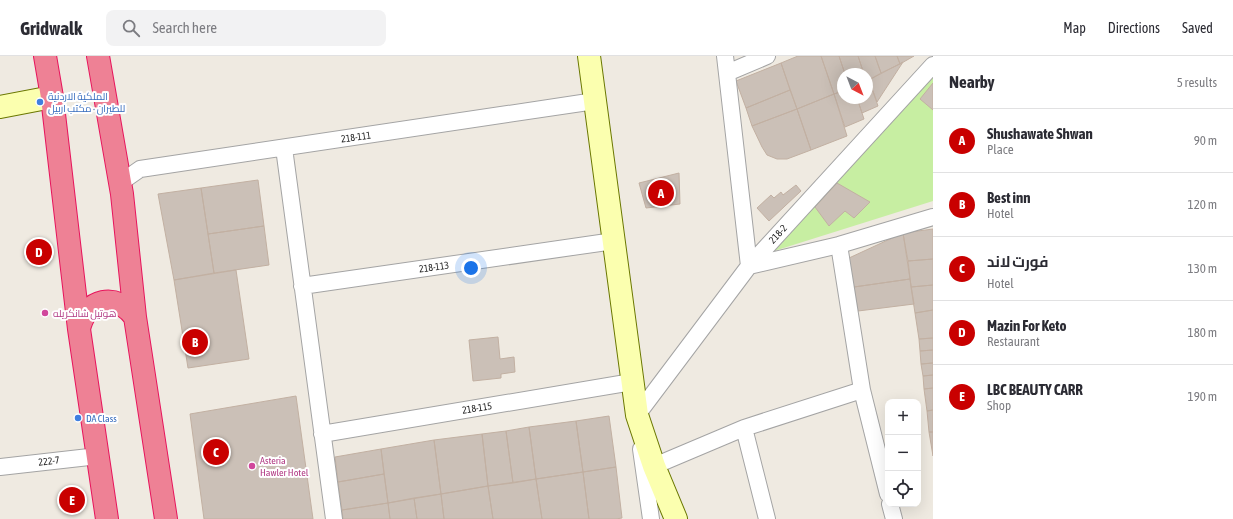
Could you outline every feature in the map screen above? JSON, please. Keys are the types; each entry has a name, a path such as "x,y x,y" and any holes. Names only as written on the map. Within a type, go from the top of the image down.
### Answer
{"highway":[{"path":"46,56 79,329 107,519"},
{"path":"98,56 120,182 135,317 166,519"},
{"path":"79,329 84,314 96,304 103,302 110,301 118,303 131,311 135,317"}],"street":[{"path":"589,56 651,519"},
{"path":"725,56 749,266 839,245 933,217"},
{"path":"727,73 767,56"},
{"name":"218-2","path":"637,415 749,266 933,65"},
{"path":"0,107 52,97"},
{"name":"218-111","path":"120,182 140,169 595,101"},
{"path":"284,148 334,519"},
{"name":"218-113","path":"302,286 614,242"},
{"path":"839,245 862,390 885,482"},
{"name":"218-115","path":"322,434 632,382"},
{"path":"654,466 744,428 862,390"},
{"path":"637,415 654,466 676,519"},
{"path":"744,428 767,519"},
{"name":"222-7","path":"0,467 98,456"},
{"path":"891,507 894,519"}],"green space":[{"path":"933,75 933,201 774,251"}],"building":[{"path":"798,56 821,56 834,94 797,109 781,63"},
{"path":"821,56 839,56 843,68 837,68 837,93 834,94"},
{"path":"839,56 858,56 862,68 843,68"},
{"path":"858,56 875,56 881,73 873,78 873,68 862,68"},
{"path":"875,56 897,56 900,64 881,73"},
{"path":"897,56 914,56 900,64"},
{"path":"903,62 877,102 873,91 873,78"},
{"path":"781,63 790,90 746,108 736,81"},
{"path":"933,83 933,110 920,99"},
{"path":"790,90 797,109 752,126 746,108"},
{"path":"873,92 878,106 862,113 859,104 873,104"},
{"path":"837,93 837,103 834,94"},
{"path":"834,94 847,136 811,150 797,109"},
{"path":"837,104 859,104 864,119 845,127"},
{"path":"797,109 811,150 787,159 777,159 767,155 752,126"},
{"path":"679,173 680,204 646,208 639,183"},
{"path":"258,180 264,226 208,234 201,188"},
{"path":"837,183 870,202 854,218 845,211 829,226 815,207"},
{"path":"796,185 801,191 769,221 757,208 771,195 774,198 781,192 783,195"},
{"path":"201,188 214,273 174,280 158,194"},
{"path":"264,226 269,265 214,273 208,234"},
{"path":"933,229 933,259 908,261 903,233"},
{"path":"903,233 910,279 854,287 849,258"},
{"path":"933,259 933,285 911,287 908,261"},
{"path":"236,270 249,359 188,368 174,280"},
{"path":"910,279 914,304 858,311 854,287"},
{"path":"933,285 933,310 915,313 911,287"},
{"path":"933,310 933,338 919,339 915,313"},
{"path":"498,337 500,359 514,357 515,372 501,374 501,378 473,381 469,340"},
{"path":"933,338 933,350 920,351 919,339"},
{"path":"933,350 933,363 921,364 920,351"},
{"path":"933,363 933,375 923,376 921,364"},
{"path":"933,375 933,388 924,389 923,376"},
{"path":"933,388 933,410 927,411 924,389"},
{"name":"Asteria Hawler Hotel","path":"296,396 313,519 204,519 190,414"},
{"path":"933,410 933,432 929,432 927,411"},
{"path":"609,416 616,467 583,472 576,421"},
{"path":"576,421 583,472 536,479 529,427"},
{"path":"529,427 536,479 513,483 506,431"},
{"path":"506,431 513,483 488,486 482,434"},
{"path":"929,432 933,432 933,456"},
{"path":"482,434 488,486 441,494 434,440"},
{"path":"434,440 441,494 388,503 381,449"},
{"path":"381,449 384,474 338,482 335,457"},
{"path":"616,467 622,518 589,519 583,472"},
{"path":"583,472 589,519 542,519 536,479"},
{"path":"384,474 388,503 342,510 338,482"},
{"path":"536,479 542,519 493,519 488,486"},
{"path":"488,486 493,519 444,519 441,494"},
{"path":"441,494 444,519 417,519 414,498"},
{"path":"414,498 417,519 390,519 388,503"},
{"path":"388,503 390,519 343,519 342,510"}],"place":[{"name":"الملكية الاردنية للطيران - مكتب اربيل","path":"40,102"},
{"name":"Shushawate Shwan","path":"661,193"},
{"name":"Mazin For Keto","path":"39,252"},
{"name":"هوتيل شانكريله","path":"45,313"},
{"name":"Best inn","path":"195,342"},
{"name":"DA Class","path":"78,418"},
{"name":"فورت لاند","path":"216,452"},
{"name":"Asteria Hawler Hotel","path":"252,466"},
{"name":"LBC BEAUTY CARR","path":"72,500"}]}
